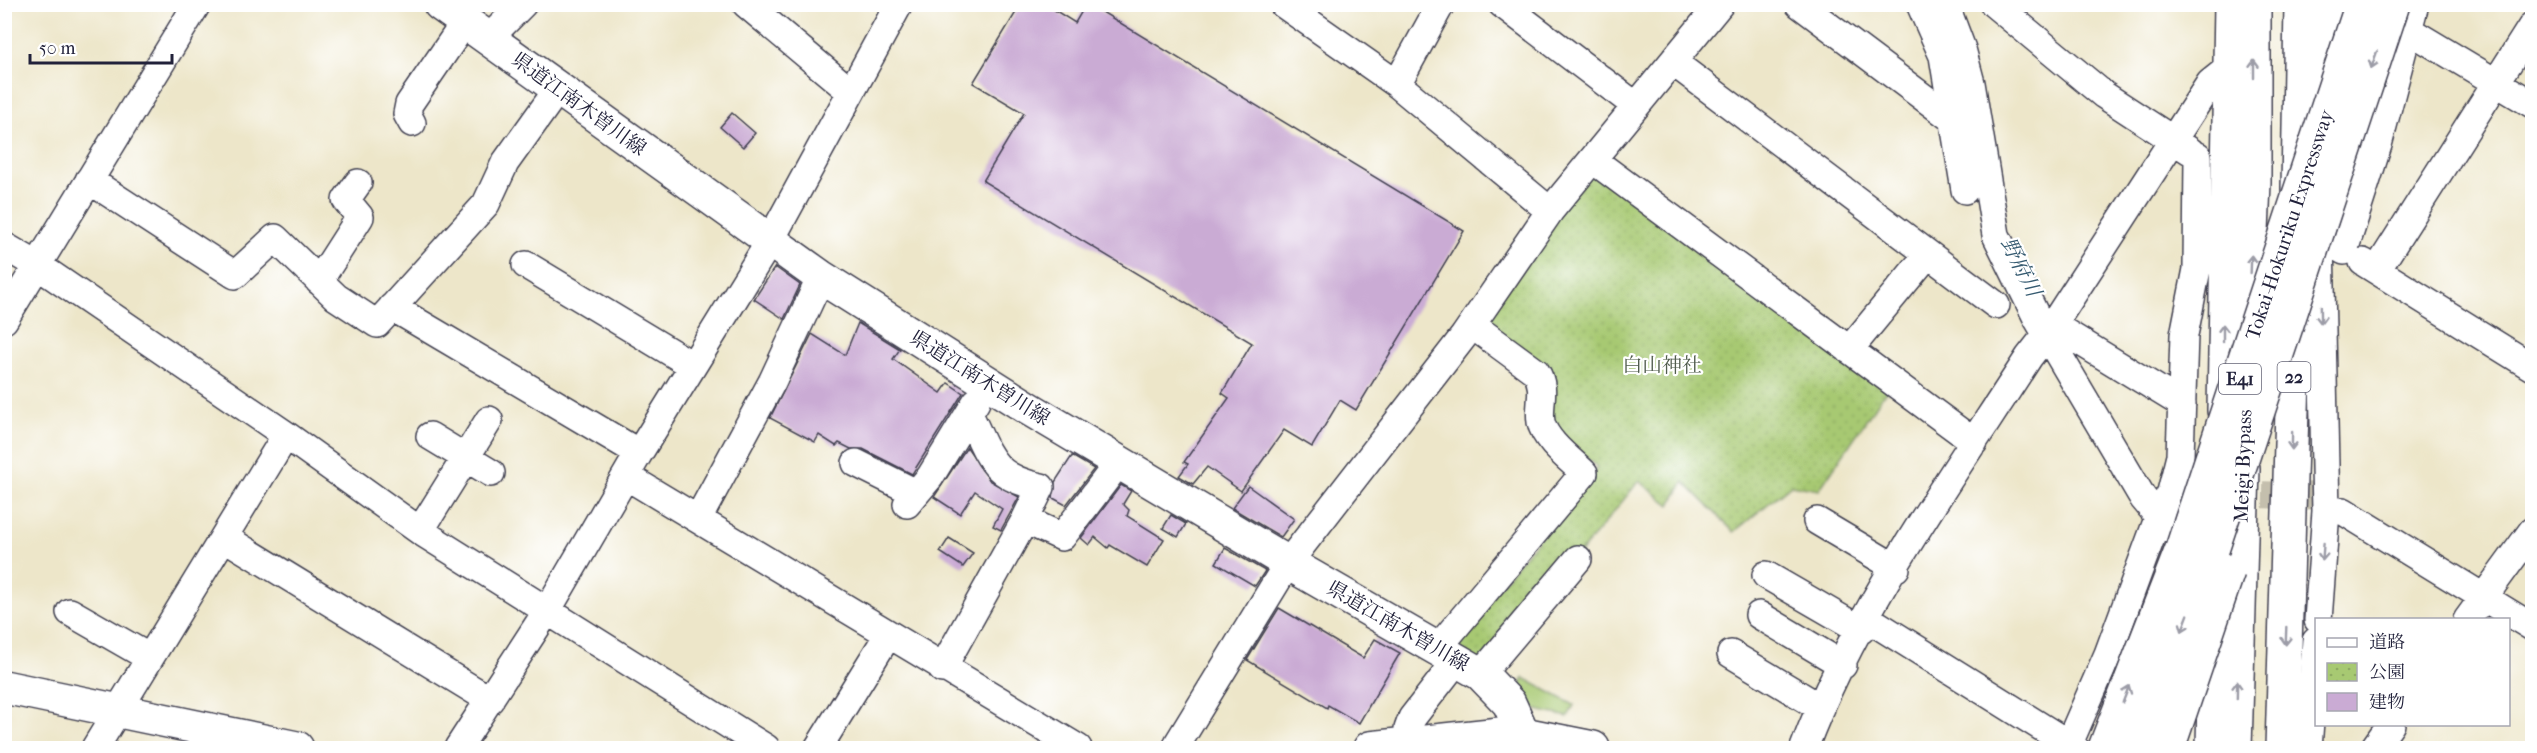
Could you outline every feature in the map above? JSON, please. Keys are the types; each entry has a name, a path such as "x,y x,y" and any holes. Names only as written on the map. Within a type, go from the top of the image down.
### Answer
{"main road":[{"name":"Meigi Bypass","path":"2235,748 2254,182 2254,4"},
{"name":"22","path":"2282,748 2291,503 2301,4"},
{"name":"Tokai-Hokuriku Expressway","path":"2105,748 2186,538 2362,4"},
{"name":"Tokai-Hokuriku Expressway","path":"2138,748 2212,551 2339,164 2406,12"},
{"name":"県道江南木曽川線","path":"465,22 821,277 987,383 1288,563 1459,661 1509,703 1523,741"},
{"path":"2168,748 2230,564 2339,164"},
{"path":"4,687 297,748"},
{"path":"1370,748 1500,734 1523,741 1593,748"}],"street":[{"path":"4,320 197,4"},
{"path":"412,123 407,114 409,104 465,22 523,4"},
{"path":"746,4 851,92"},
{"path":"458,748 548,611 639,453 770,241 899,4"},
{"path":"1283,4 1397,84 1550,211"},
{"path":"1397,84 1441,4"},
{"path":"1502,4 1636,106"},
{"path":"1799,4 1955,121"},
{"path":"1920,4 1943,56 1965,190"},
{"path":"1945,4 1962,49 1971,83 1984,177 1996,235 2044,338 2159,536"},
{"path":"1994,4 2104,95 2175,141 2211,159"},
{"path":"1766,575 1864,624 2070,747 2159,536 2181,493 2184,335 2197,269 2225,70 2228,4"},
{"path":"2318,618 2332,252 2328,4"},
{"path":"2357,4 2406,12 2498,82 2532,104"},
{"path":"1178,748 1178,743 1288,563 1472,325 1550,211 1673,62 1714,7"},
{"path":"2332,252 2378,145 2406,12"},
{"path":"2377,270 2532,26"},
{"path":"1673,62 1996,305"},
{"path":"1804,748 1821,708 1864,624 1974,442 2175,141 2210,83 2225,70"},
{"path":"89,180 235,275 275,238 336,297 377,324 486,204 504,163 558,89"},
{"path":"2210,748 2223,356 2211,159"},
{"path":"1593,160 1974,442"},
{"path":"319,281 360,217 346,200 358,183"},
{"path":"4,246 38,265 286,435 420,531 766,748"},
{"path":"2332,252 2377,270 2532,367"},
{"path":"1849,350 1928,254"},
{"path":"525,265 692,365"},
{"path":"698,519 772,382 821,277"},
{"path":"392,307 639,453"},
{"path":"1410,743 1408,729 1412,718 1459,661 1584,473 1546,434 1541,422 1543,382 1536,372 1472,325"},
{"path":"2044,338 2182,404"},
{"path":"856,463 911,499 930,477 987,383"},
{"path":"942,669 1026,520 1041,487 1025,484 995,468 969,414"},
{"path":"420,531 489,420"},
{"path":"95,748 286,435"},
{"path":"430,436 491,473"},
{"path":"1026,520 1062,537 1119,462"},
{"path":"626,476 942,669 1078,748"},
{"path":"2323,501 2532,627"},
{"path":"1817,521 1896,568"},
{"path":"2468,618 2532,531"},
{"path":"225,538 490,700"},
{"path":"1459,661 1578,559"},
{"path":"70,612 150,658"},
{"path":"1759,615 1843,665"},
{"path":"818,748 888,635"},
{"path":"1731,654 1821,708"},
{"path":"2308,748 2315,654"}],"green space":[{"name":"白山神社","path":"1586,168 1892,382 1819,490 1791,485 1734,532 1684,482 1670,505 1639,481 1481,674 1445,653 1597,467 1549,425 1543,382 1477,316"},
{"path":"1524,678 1574,705 1568,717 1532,709 1519,689"}],"building":[{"path":"1021,4 1045,4 1075,23 1086,4 1089,4 1464,231 1356,410 1340,400 1312,447 1284,430 1241,491 1207,467 1193,484 1179,476 1188,464 1184,462 1229,398 1222,393 1252,343 983,181 1024,113 973,83"},
{"path":"732,113 755,133 743,147 720,127"},
{"path":"775,267 800,285 784,319 754,299"},
{"path":"858,323 900,349 893,359 941,393 948,383 963,393 912,474 863,449 851,449 839,443 836,446 819,435 815,442 770,418 812,334 845,355"},
{"path":"967,447 990,481 1019,497 1001,530 993,526 1002,509 975,491 960,514 934,497"},
{"path":"1072,456 1094,469 1066,505 1053,498 1055,482"},
{"path":"1121,485 1131,491 1123,504 1129,510 1127,516 1164,539 1147,567 1110,545 1108,548 1095,537 1089,545 1081,538"},
{"path":"1248,486 1294,519 1281,537 1232,508"},
{"path":"1171,515 1186,524 1178,537 1163,528"},
{"path":"949,538 973,553 963,567 940,552"},
{"path":"1225,548 1265,571 1255,586 1216,563"},
{"path":"1279,608 1363,658 1375,639 1400,653 1359,723 1328,705 1327,708 1247,660"}],"tunnel":[{"path":"2222,494 2317,496"}],"water label":[{"name":"野府川","path":"2021,267"}]}
